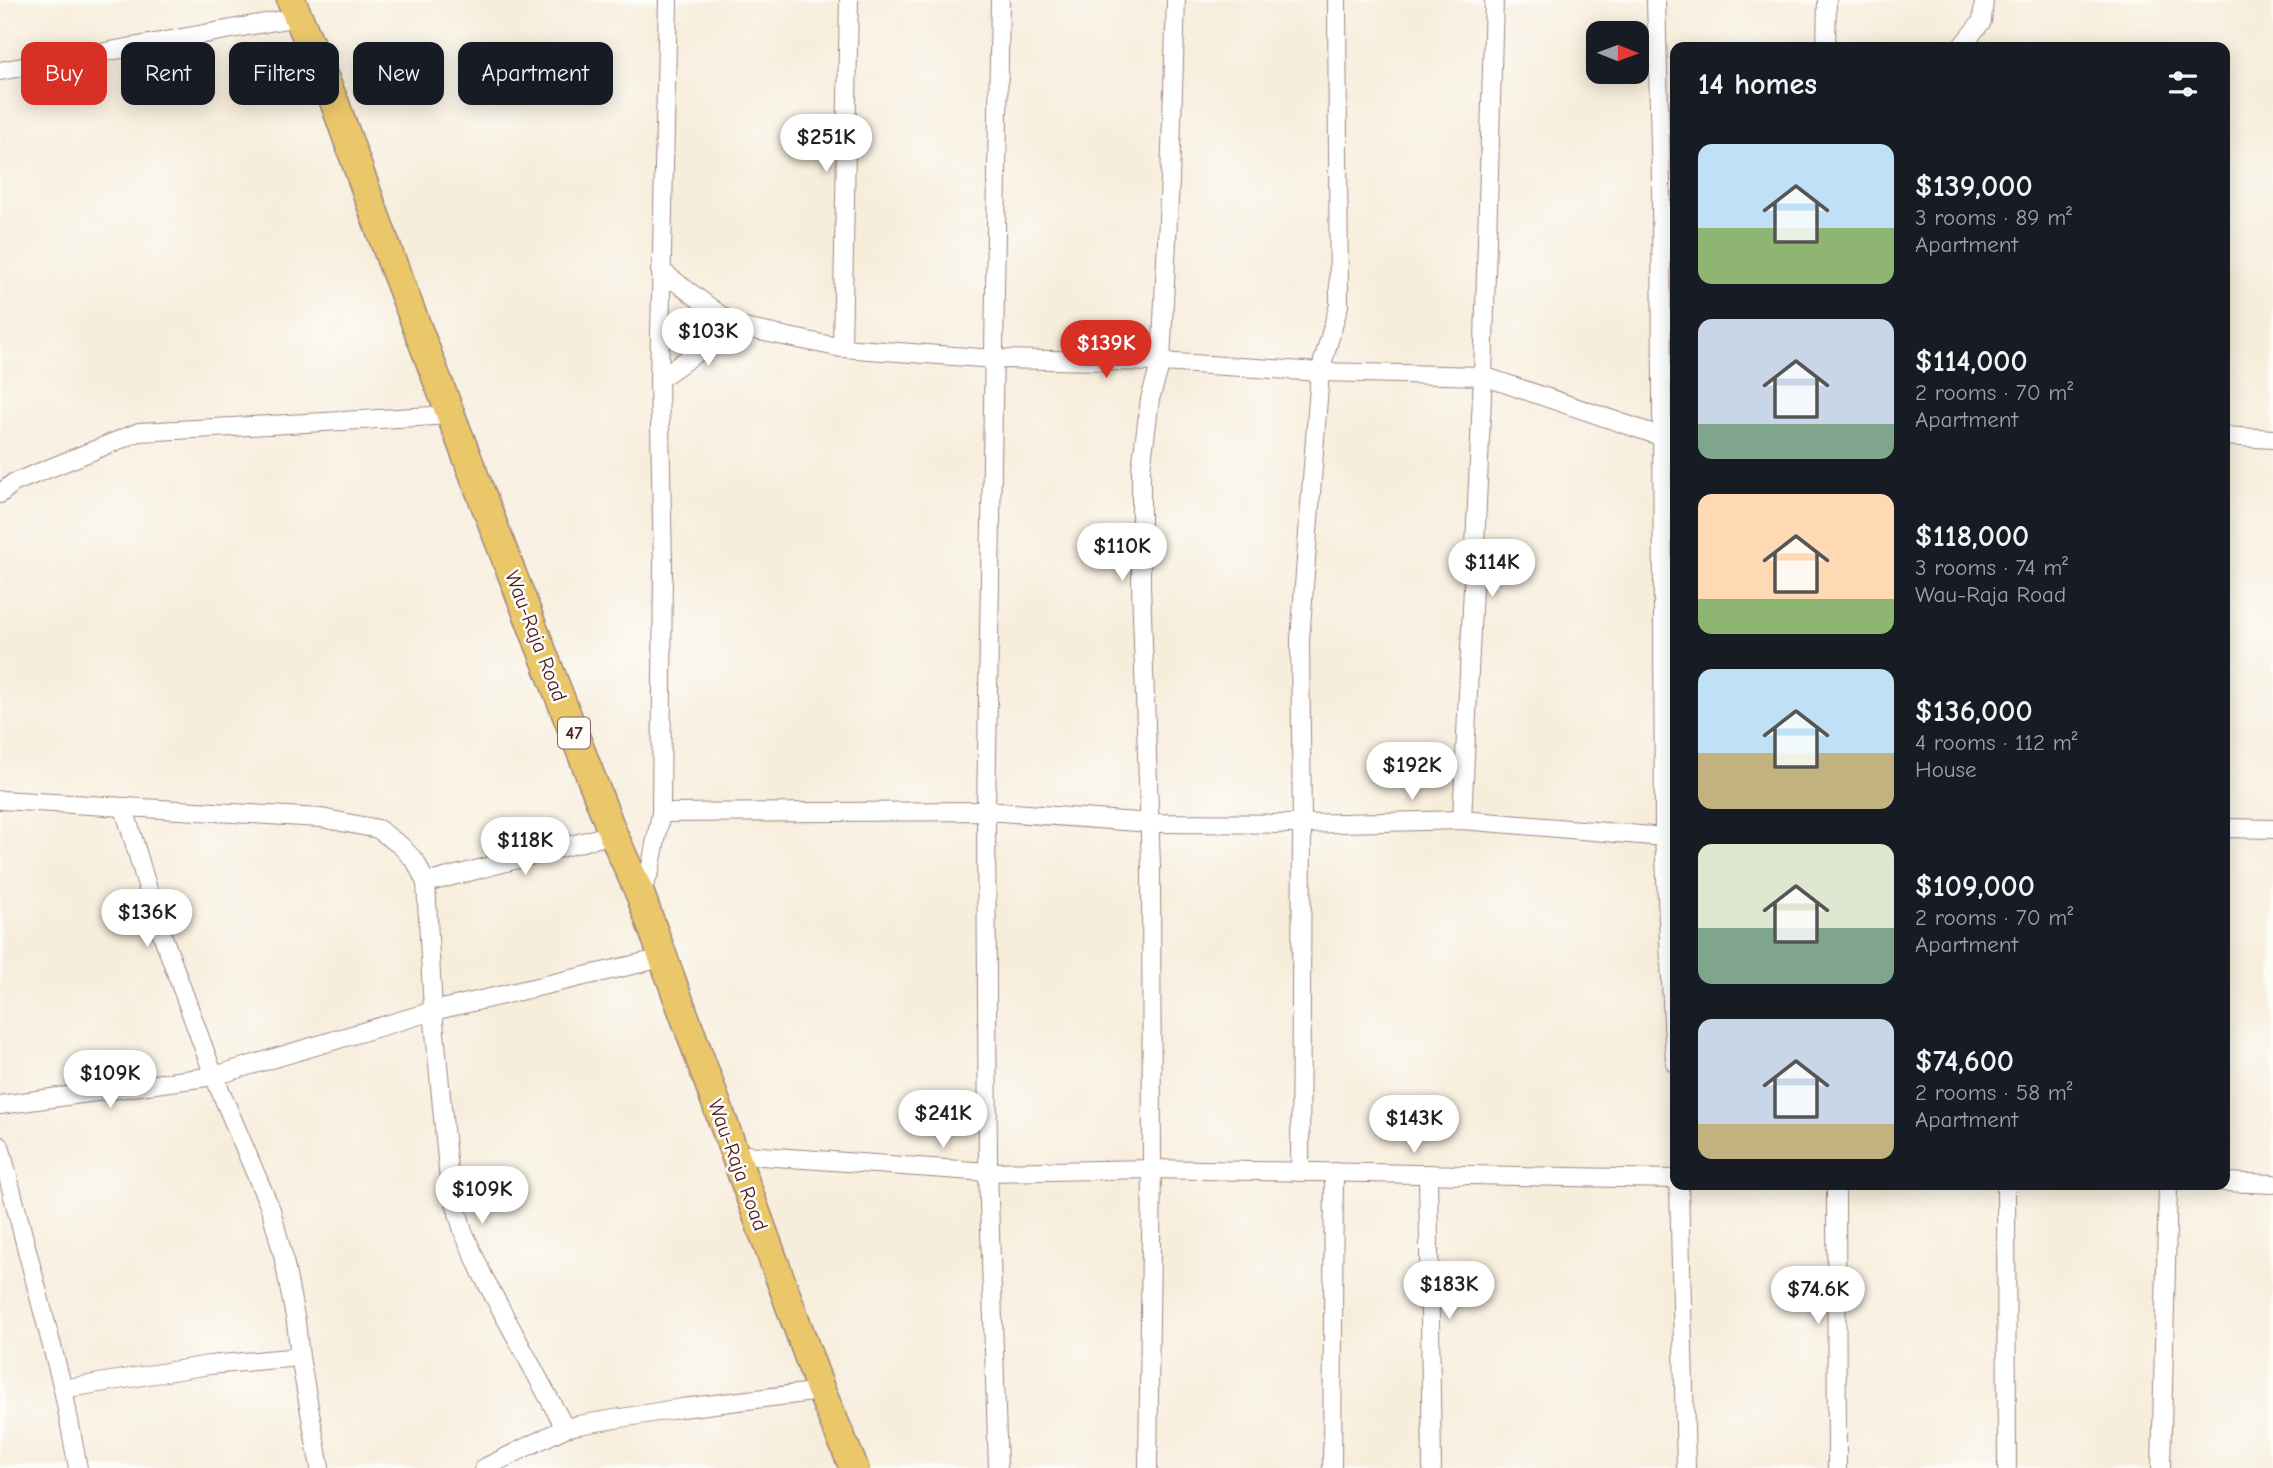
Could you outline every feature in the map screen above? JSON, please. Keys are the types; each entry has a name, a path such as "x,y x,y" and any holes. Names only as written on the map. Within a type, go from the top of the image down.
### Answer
{"main road":[{"name":"Wau-Raja Road","path":"295,8 334,101 390,257 613,834 640,894 821,1391 854,1468"}],"street":[{"path":"640,894 650,871 661,813 663,564 659,379 668,0"},
{"path":"842,348 849,0"},
{"path":"998,1468 988,1172 986,811 1000,0"},
{"path":"1148,1468 1152,1169 1151,823 1141,586 1141,469 1150,399 1161,362 1175,0"},
{"path":"1300,1171 1300,640 1320,372 1339,305 1337,0"},
{"path":"1462,820 1483,376 1494,0"},
{"path":"661,813 986,811 1151,823 1302,824 1462,820 1670,837 1669,437 1656,0"},
{"path":"1826,42 1827,0"},
{"path":"1965,42 1982,21 1984,0"},
{"path":"0,71 295,8"},
{"path":"660,270 735,326 842,348 995,359 1161,362 1320,372 1483,376 1669,437"},
{"path":"659,379 735,326"},
{"path":"0,494 13,484 139,432 452,415"},
{"path":"2230,436 2273,439"},
{"path":"0,800 321,818 378,829 401,846 416,862 426,883 433,1011 449,1181 463,1231 483,1276 565,1428"},
{"path":"124,808 158,923 214,1076 271,1210 296,1322 320,1468"},
{"path":"2230,828 2273,829"},
{"path":"426,883 613,834"},
{"path":"0,1105 214,1076 433,1011 663,958"},
{"path":"0,1146 63,1390 78,1468"},
{"path":"733,1154 988,1172 1152,1169 1670,1180"},
{"path":"1332,1468 1334,1172"},
{"path":"1428,1174 1432,1468"},
{"path":"2230,1182 2273,1184"},
{"path":"1679,1190 1686,1468"},
{"path":"1836,1190 1838,1468"},
{"path":"2006,1190 2007,1468"},
{"path":"2161,1468 2168,1190"},
{"path":"63,1390 209,1366 300,1357"},
{"path":"484,1468 565,1428 682,1408 821,1391"}]}
